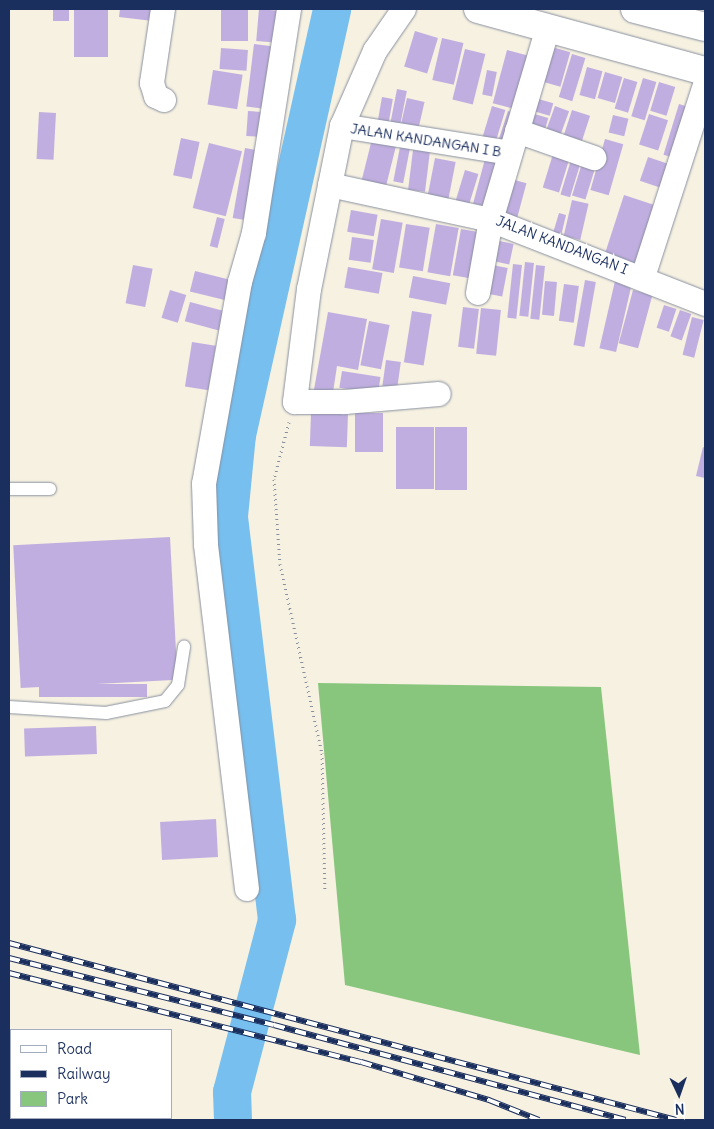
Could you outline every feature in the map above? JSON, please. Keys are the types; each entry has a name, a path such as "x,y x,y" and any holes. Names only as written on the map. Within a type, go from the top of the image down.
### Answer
{"main road":[{"path":"478,9 705,71"},
{"path":"635,9 705,27"}],"street":[{"path":"163,9 152,83 156,96 164,100"},
{"path":"247,889 206,544 204,484 240,282 254,233 290,9"},
{"path":"404,9 375,51 342,126 309,289 295,402 344,402 439,394"},
{"path":"688,9 705,13"},
{"name":"JALAN KANDANGAN I","path":"548,27 491,220 643,277 705,304"},
{"path":"643,277 705,86"},
{"name":"JALAN KANDANGAN I B","path":"342,126 514,142 594,158"},
{"path":"330,185 491,220 478,293"}],"lane":[{"path":"9,489 50,489"},
{"path":"9,707 106,713 165,701 178,685 184,646"}],"path":[{"path":"295,402 274,479 280,564 322,753 325,891"}],"green space":[{"path":"318,683 601,687 640,1055 345,985"},
{"path":"9,1077 10,1119 60,1119 59,1120 9,1120"}],"building":[{"path":"53,9 69,9 69,21 53,21"},
{"path":"74,9 108,9 108,57 74,57"},
{"path":"120,9 155,9 153,21 119,17"},
{"path":"221,9 248,9 248,41 221,41"},
{"path":"259,9 284,11 281,43 256,41"},
{"path":"415,31 438,38 427,73 404,66"},
{"path":"442,38 463,43 454,85 432,80"},
{"path":"254,44 280,47 272,110 246,107"},
{"path":"552,47 570,52 560,87 542,82"},
{"path":"221,48 248,50 246,71 220,69"},
{"path":"465,49 485,54 473,105 452,99"},
{"path":"507,50 534,57 520,110 493,103"},
{"path":"572,54 585,58 572,101 559,97"},
{"path":"587,67 602,71 595,99 579,95"},
{"path":"213,70 243,75 237,109 208,105"},
{"path":"487,70 497,72 492,96 482,95"},
{"path":"605,72 622,77 615,103 598,98"},
{"path":"624,78 637,82 628,113 615,109"},
{"path":"643,78 656,82 645,120 631,116"},
{"path":"659,82 675,87 666,116 650,111"},
{"path":"397,89 407,91 399,133 389,131"},
{"path":"382,97 393,99 387,131 376,129"},
{"path":"407,98 425,102 417,133 400,129"},
{"path":"535,98 553,103 550,116 531,110"},
{"path":"679,104 695,109 680,160 664,155"},
{"path":"492,106 505,110 495,143 482,139"},
{"path":"555,106 569,111 560,137 546,131"},
{"path":"572,110 590,116 581,144 563,139"},
{"path":"248,111 262,112 260,137 246,136"},
{"path":"508,111 520,115 510,147 497,143"},
{"path":"39,112 56,113 54,160 37,159"},
{"path":"531,113 548,118 544,132 527,127"},
{"path":"649,114 668,120 658,151 639,144"},
{"path":"613,115 629,119 624,136 609,132"},
{"path":"181,138 200,142 192,179 173,175"},
{"path":"372,139 396,145 386,186 362,180"},
{"path":"605,139 623,144 609,195 590,190"},
{"path":"209,143 242,151 226,216 193,208"},
{"path":"400,147 410,149 403,183 393,181"},
{"path":"245,148 256,150 244,220 233,218"},
{"path":"413,150 430,152 425,192 408,190"},
{"path":"553,154 569,159 559,192 543,187"},
{"path":"648,157 674,166 666,190 640,181"},
{"path":"435,158 456,162 447,204 427,200"},
{"path":"485,159 500,163 489,208 473,203"},
{"path":"571,160 581,163 570,197 560,194"},
{"path":"582,163 595,167 585,200 572,196"},
{"path":"465,170 478,174 468,209 454,205"},
{"path":"511,179 526,183 516,223 500,219"},
{"path":"624,195 654,205 634,268 604,258"},
{"path":"572,200 589,204 580,240 564,236"},
{"path":"351,210 378,215 374,236 347,232"},
{"path":"559,213 566,215 561,236 553,233"},
{"path":"217,217 225,219 218,248 210,246"},
{"path":"381,219 403,223 394,273 372,269"},
{"path":"406,224 430,228 423,271 399,267"},
{"path":"436,224 459,228 450,276 427,272"},
{"path":"461,229 484,233 475,279 453,275"},
{"path":"352,237 374,240 371,263 349,260"},
{"path":"495,240 514,244 509,264 491,261"},
{"path":"525,262 534,263 528,317 519,316"},
{"path":"513,264 522,265 516,319 507,318"},
{"path":"133,265 153,269 145,307 126,303"},
{"path":"492,265 508,268 502,297 486,293"},
{"path":"536,265 545,266 539,320 530,319"},
{"path":"348,267 382,273 379,294 344,288"},
{"path":"195,271 234,281 229,301 190,291"},
{"path":"413,276 450,283 446,305 409,298"},
{"path":"585,280 596,282 584,347 574,345"},
{"path":"545,281 557,282 554,316 542,315"},
{"path":"615,281 632,285 616,352 599,348"},
{"path":"564,284 579,286 574,323 559,321"},
{"path":"170,290 186,295 178,323 162,318"},
{"path":"633,290 652,295 638,348 619,343"},
{"path":"190,302 227,312 222,331 185,321"},
{"path":"664,305 676,309 669,332 657,328"},
{"path":"463,307 479,309 474,349 458,347"},
{"path":"481,308 501,310 496,356 476,354"},
{"path":"680,310 691,314 682,340 670,336"},
{"path":"412,311 432,314 424,365 404,362"},
{"path":"328,312 367,319 358,370 337,366 332,399 313,395"},
{"path":"692,317 704,320 694,358 683,355"},
{"path":"369,321 390,325 381,369 360,365"},
{"path":"192,342 216,346 209,390 185,386"},
{"path":"386,360 401,362 397,388 382,386"},
{"path":"342,371 381,377 378,394 339,388"},
{"path":"311,413 348,414 347,447 310,446"},
{"path":"355,413 383,413 383,452 355,452"},
{"path":"396,427 434,427 434,489 396,489"},
{"path":"435,427 467,427 467,490 435,490"},
{"path":"703,447 705,448 705,478 696,476"},
{"path":"170,537 177,680 21,688 13,545"},
{"path":"39,684 147,684 147,697 39,697"},
{"path":"96,726 97,754 25,756 24,729"},
{"path":"216,819 218,857 162,860 160,822"}],"waterway":[{"path":"233,1120 232,1092 277,920 229,516 237,435 332,9"}],"railway":[{"path":"9,943 676,1120"},
{"path":"9,958 274,1025 625,1120"},
{"path":"9,973 361,1062 489,1100 539,1120"}]}
